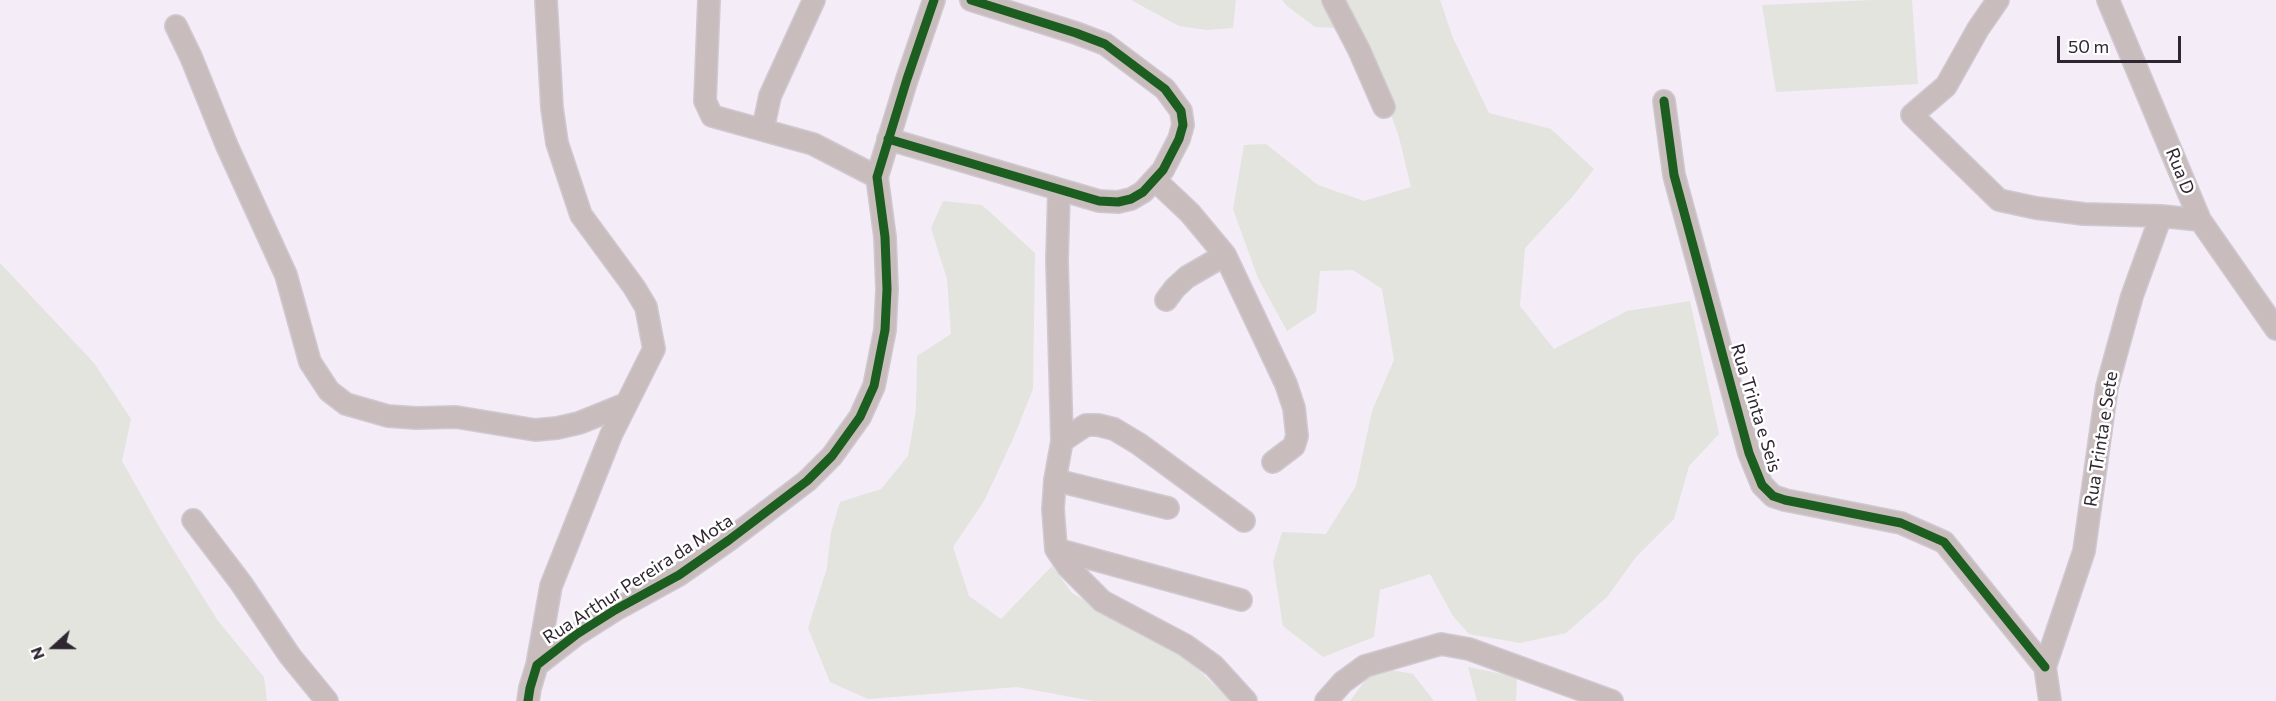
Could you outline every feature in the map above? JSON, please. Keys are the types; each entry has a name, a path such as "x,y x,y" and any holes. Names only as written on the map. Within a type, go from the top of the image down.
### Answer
{"street":[{"path":"537,665 551,586 611,435 654,349 646,307 581,215 557,143 552,108 546,0"},
{"path":"709,0 705,101 712,116 813,144 877,177"},
{"path":"763,129 770,96 814,0"},
{"name":"Rua Arthur Pereira da Mota","path":"528,701 537,665 577,634 679,575 807,481 832,456 860,417 874,386 885,330 887,289 885,237 877,177 934,0"},
{"path":"888,139 1099,201 1118,202 1131,199 1143,192 1163,170 1179,139 1183,125 1181,111 1165,89 1105,44 971,0"},
{"path":"1333,0 1359,50 1384,107"},
{"path":"1998,0 1978,29 1946,86 1912,116 1999,200 2056,211 2200,220"},
{"name":"Rua D","path":"2108,0 2200,220 2276,329"},
{"path":"176,26 192,57 227,146 286,275 310,362 329,391 346,404 388,416 456,417 535,430 579,423 627,404"},
{"name":"Rua Trinta e Seis","path":"1664,101 1674,175 1749,453 1762,485 1773,496 1785,500 1901,523 1944,542 2045,667"},
{"path":"1155,180 1190,213 1224,255 1275,359 1294,408 1297,424 1294,446 1273,462"},
{"path":"1059,189 1057,261 1062,441 1055,480 1053,509 1056,549 1081,582 1102,601 1185,645 1214,666 1246,701"},
{"name":"Rua Trinta e Sete","path":"2050,701 2045,667 2084,551 2107,387 2132,296 2161,216"},
{"path":"1166,300 1187,277 1224,255"},
{"path":"1062,441 1086,425 1114,429 1139,444 1244,521"},
{"path":"1055,480 1168,508"},
{"path":"193,520 241,583 290,656 327,701"},
{"path":"1056,549 1241,600"},
{"path":"1326,701 1343,682 1365,666 1442,644 1469,649 1612,701"}],"shaded area":[{"path":"1131,0 1236,0 1233,28 1207,30 1179,26"},
{"path":"1282,0 1440,0 1453,38 1489,113 1551,129 1594,169 1573,196 1525,248 1520,306 1554,349 1627,311 1690,301 1719,434 1689,466 1674,519 1636,557 1607,597 1566,633 1520,643 1469,634 1453,616 1430,574 1380,590 1374,637 1323,657 1283,626 1273,562 1282,532 1326,534 1356,486 1372,411 1394,360 1382,289 1353,270 1320,271 1316,312 1287,331 1258,278 1233,209 1244,145 1266,144 1318,185 1364,201 1411,187 1399,137 1361,29 1315,27"},
{"path":"1912,0 1918,84 1776,92 1762,5"},
{"path":"943,201 982,205 1035,253 1033,389 984,501 953,547 969,596 1001,619 1052,566 1072,593 1184,656 1231,701 1093,701 1017,687 868,699 830,682 808,628 827,568 831,532 840,502 881,489 908,456 916,410 917,356 951,334 947,279 931,228"},
{"path":"0,263 94,363 131,419 122,461 161,530 218,621 264,677 267,701 0,701"},
{"path":"1375,667 1413,674 1434,701 1350,701"},
{"path":"1468,667 1517,677 1516,701 1477,701"}],"cycle path":[{"path":"528,701 537,665 577,634 679,575 807,481 832,456 860,417 874,386 885,330 887,289 885,237 877,177 934,0"},
{"path":"888,139 1099,201 1118,202 1131,199 1143,192 1163,170 1179,139 1183,125 1181,111 1165,89 1105,44 971,0"},
{"path":"1664,101 1674,175 1749,453 1762,485 1773,496 1785,500 1901,523 1944,542 2045,667"}]}
